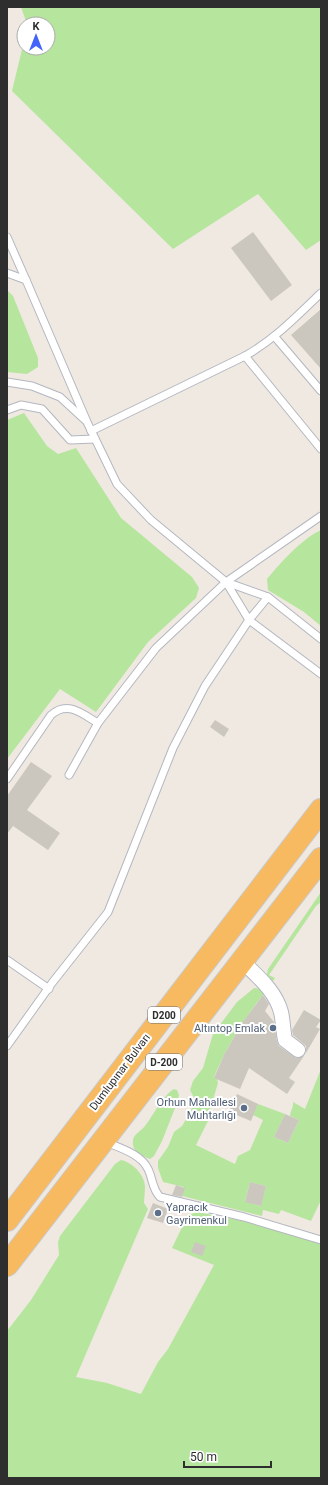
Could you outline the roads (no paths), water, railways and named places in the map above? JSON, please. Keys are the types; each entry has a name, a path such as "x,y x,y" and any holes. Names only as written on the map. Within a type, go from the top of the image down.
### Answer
{"highway":[{"name":"Dumlupınar Bulvarı","path":"7,1220 321,810"},
{"name":"D-200","path":"7,1265 321,859"}],"street":[{"path":"242,961 268,987 278,1004 281,1013 285,1040 298,1050"}],"lane":[{"path":"7,237 91,431 117,484 151,520 226,582 250,620 321,674"},
{"path":"7,273 26,280"},
{"path":"91,431 245,356 275,337 321,293"},
{"path":"275,337 321,391"},
{"path":"245,356 321,449"},
{"path":"7,382 32,386 60,397 87,422"},
{"path":"7,410 21,405 42,409 70,440 95,439"},
{"path":"69,775 98,723 156,648 226,582 321,516"},
{"path":"226,582 268,597 321,639"},
{"path":"7,1046 108,912 173,748 205,686 250,620 268,597"},
{"path":"7,778 51,716 58,709 72,708 98,723"},
{"path":"7,960 49,989"},
{"path":"102,1141 143,1161 148,1168 156,1193 160,1197 244,1217 321,1240"}],"place":[{"name":"Altıntop Emlak","path":"273,1028"},
{"name":"Orhun Mahallesi Muhtarlığı","path":"244,1108"},
{"name":"Yapracık Gayrimenkul","path":"158,1213"}]}
